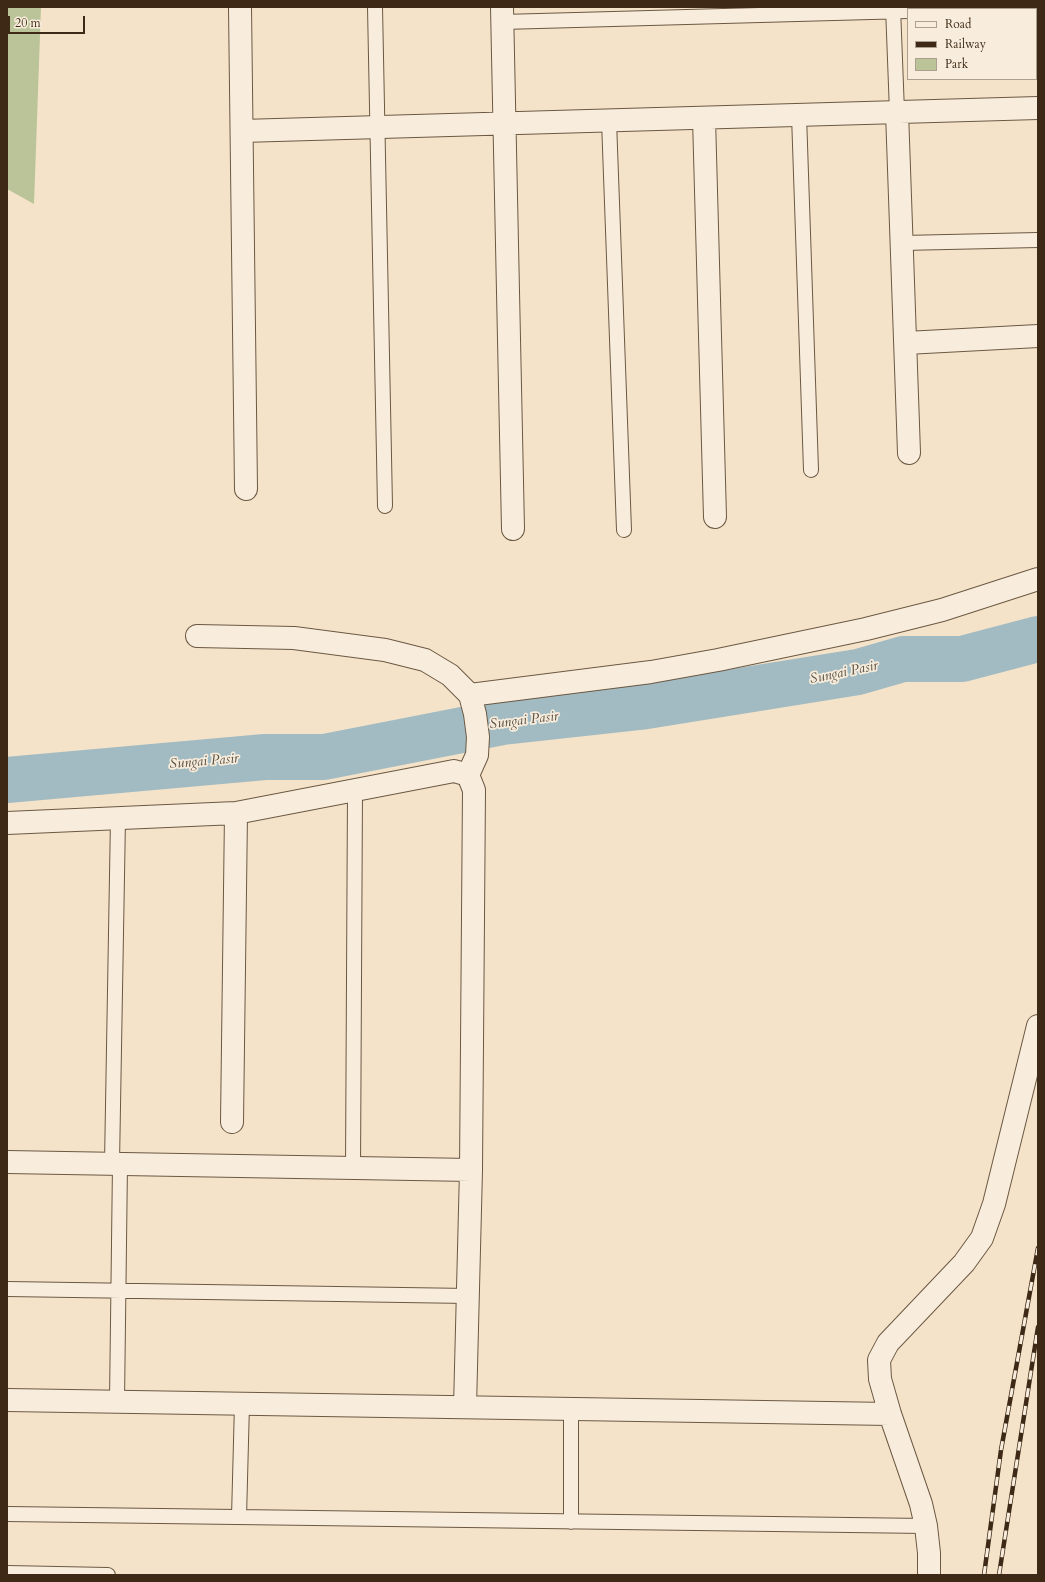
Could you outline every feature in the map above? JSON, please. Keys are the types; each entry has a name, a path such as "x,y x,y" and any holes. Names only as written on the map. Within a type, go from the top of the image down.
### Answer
{"street":[{"path":"240,7 246,489"},
{"path":"502,15 513,529"},
{"path":"242,131 1038,108"},
{"path":"897,112 910,453"},
{"path":"704,118 715,518"},
{"path":"906,343 1038,336"},
{"path":"473,705 718,660 866,629 942,610 1038,579"},
{"path":"197,636 294,638 385,650 425,660 450,675 473,705 478,737 477,755 468,775 474,790 471,1170 465,1407"},
{"path":"7,823 236,813 454,771 468,775"},
{"path":"232,1122 236,813"},
{"path":"929,1575 929,1553 926,1526 921,1504 890,1414 880,1379 879,1360 888,1343 964,1263 982,1238 994,1204 1038,1026"},
{"path":"7,1162 471,1170"},
{"path":"7,1400 890,1414"}],"lane":[{"path":"375,7 385,506"},
{"path":"1005,8 1038,7"},
{"path":"502,15 893,9 907,11"},
{"path":"893,9 897,112"},
{"path":"799,115 811,470"},
{"path":"609,121 624,530"},
{"path":"902,243 1038,240"},
{"path":"353,1168 355,791"},
{"path":"117,1401 119,1292 116,1163 118,818"},
{"path":"7,1289 119,1292 469,1296"},
{"path":"239,1517 242,1404"},
{"path":"571,1408 571,1522"},
{"path":"7,1514 926,1526"},
{"path":"7,1573 108,1575"}],"green space":[{"path":"7,7 41,7 34,204 7,189"}],"waterway":[{"name":"Sungai Pasir","path":"7,780 265,757 324,757 503,722 640,707 858,672 903,659 962,659 1038,639"}],"railway":[{"path":"984,1575 1001,1450 1038,1248"},
{"path":"999,1575 1038,1327"}]}
